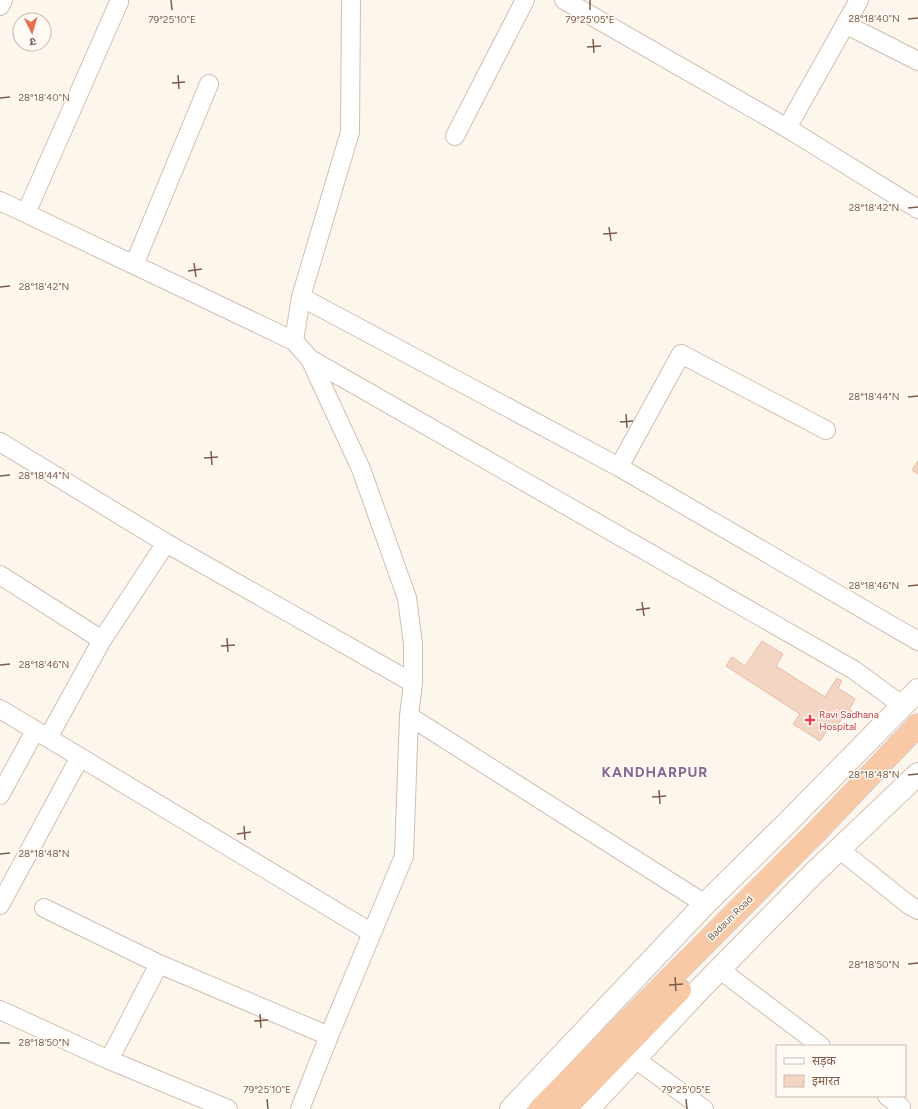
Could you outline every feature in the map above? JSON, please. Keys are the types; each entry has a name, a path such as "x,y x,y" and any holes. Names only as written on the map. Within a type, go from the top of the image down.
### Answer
{"highway":[{"name":"Badaun Road","path":"540,1109 819,829 918,725"},
{"path":"565,1109 735,932 918,746"}],"main road":[{"path":"511,1109 705,904 918,690"},
{"path":"588,1109 720,969 814,873 918,774"}],"street":[{"path":"0,6 3,0"},
{"path":"294,341 301,297 350,132 351,0"},
{"path":"455,136 525,0"},
{"path":"564,0 787,128 918,210"},
{"path":"787,128 858,0"},
{"path":"26,213 119,2"},
{"path":"845,24 918,61"},
{"path":"134,265 209,84"},
{"path":"0,201 294,341 310,359 361,469 407,598 413,644 404,856 300,1109"},
{"path":"301,297 620,467 918,641"},
{"path":"620,467 681,354 826,430"},
{"path":"310,359 848,666 903,706"},
{"path":"0,442 166,543 412,683"},
{"path":"0,795 42,735 166,543"},
{"path":"0,574 102,640"},
{"path":"0,709 372,933"},
{"path":"409,716 705,904"},
{"path":"0,905 80,757"},
{"path":"839,849 909,905 918,910"},
{"path":"44,908 159,964 329,1036"},
{"path":"109,1060 159,964"},
{"path":"720,969 820,1045"},
{"path":"0,1010 109,1060 228,1109"},
{"path":"635,1059 704,1109"}],"building":[{"path":"918,461 918,474 912,470"},
{"path":"762,641 783,654 776,666 825,697 837,678 842,681 838,688 855,699 849,710 852,711 846,719 843,717 835,729 830,726 820,741 793,724 800,714 726,666 732,657 745,666"}],"place":[{"name":"Ravi Sadhana Hospital","path":"810,720"}],"district":[{"name":"KANDHARPUR","path":"655,772"}]}
